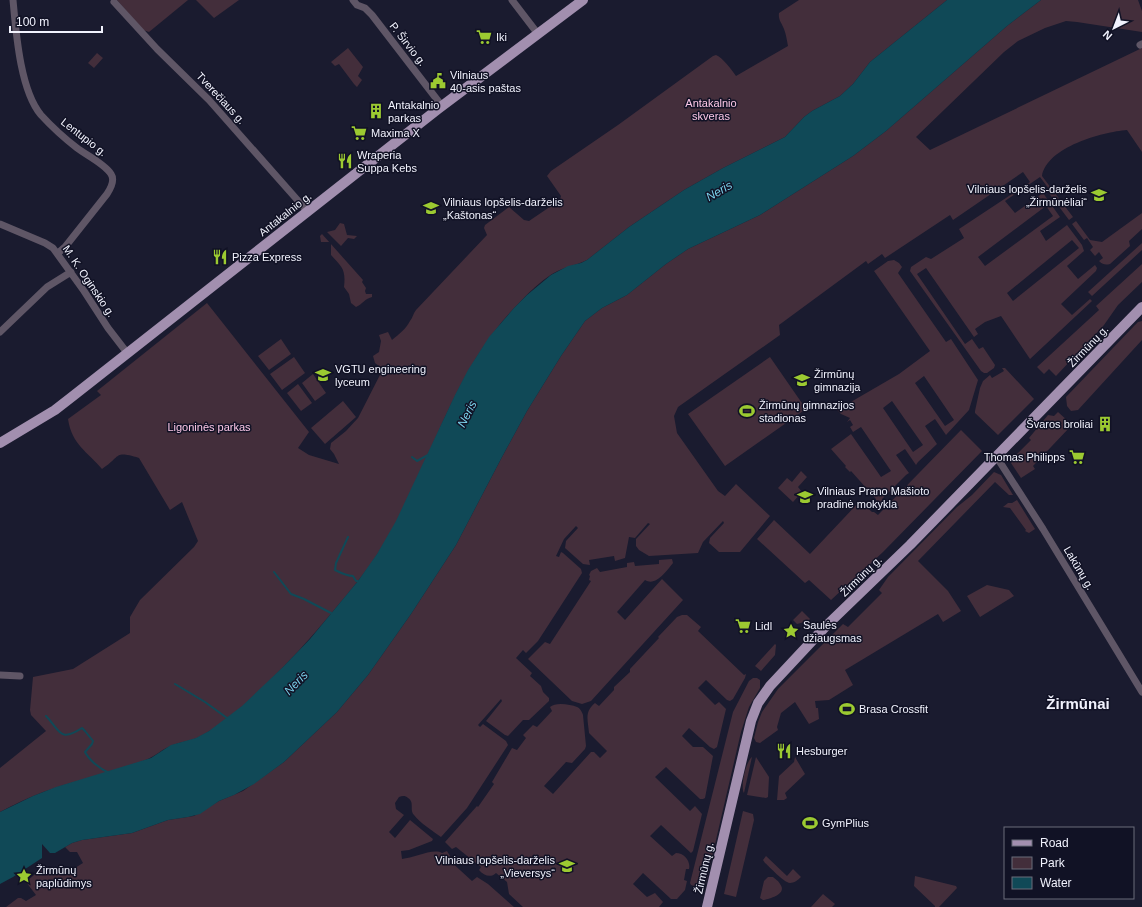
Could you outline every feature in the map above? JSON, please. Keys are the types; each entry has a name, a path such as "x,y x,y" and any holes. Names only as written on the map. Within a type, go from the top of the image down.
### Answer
{"main road":[{"name":"Antakalnio g.","path":"0,443 55,410 442,106 583,0"},
{"name":"Žirmūnų g.","path":"707,907 750,721 762,696 826,626 910,545 1142,307"},
{"name":"Žirmūnų g.","path":"1131,319 1142,311"}],"street":[{"name":"Lentupio g.","path":"13,0 21,61 28,91 40,113 61,136 104,167 111,174 112,178 112,187 107,194 65,247 58,253"},
{"name":"P. Širvio g.","path":"353,0 357,5 365,8 372,15 442,106"},
{"path":"512,0 538,34"},
{"name":"Tverečiaus g.","path":"114,2 156,49 209,100 308,212"},
{"name":"M. K. Oginskio g.","path":"0,224 45,243 58,253 108,328 128,354"},
{"path":"0,332 47,287 71,272"},
{"name":"Lakūnų g.","path":"996,456 1043,529 1142,692"},
{"path":"0,675 20,676"}],"green space":[{"path":"117,0 188,0 149,32 143,30"},
{"path":"196,0 239,0 214,18"},
{"path":"799,0 947,0 870,62 853,84 840,96 812,111 804,117 785,137 723,168 684,190 629,227 587,260 552,274 527,295 497,328 478,355 461,384 404,507 388,537 375,557 346,596 306,643 273,678 241,708 197,738 169,746 147,759 133,765 43,792 0,812 0,768 46,731 31,715 30,710 33,677 73,669 130,633 130,617 140,600 194,547 198,541 182,502 170,510 139,458 121,455 102,469 77,442 70,428 68,419 101,395 97,391 207,303 309,432 298,448 309,455 339,464 330,449 331,443 346,431 358,418 383,369 375,363 373,356 379,352 381,341 379,335 388,332 392,340 404,329 416,310 487,235 484,228 485,225 509,207 524,220 529,221 560,200 561,196 547,176 551,171 618,125 713,56 716,55 721,58 736,76 788,46 785,31 779,18 779,13"},
{"path":"1041,0 1138,0 1142,11 1142,32 1066,21 1045,28 1018,41 1004,52 916,137 930,150 1142,48 1142,152 1127,130 1116,131 1090,138 1064,149 1054,157 1046,166 1042,176 1073,217 1069,220 1048,192 1049,189 1040,177 1005,201 1015,213 1043,193 1060,217 1040,231 1046,241 1067,225 1082,245 1084,251 1067,266 1078,279 1095,265 1097,268 1096,271 1061,304 1072,315 1090,299 1092,301 1030,359 1001,316 985,322 975,329 978,334 974,337 926,268 917,274 965,344 972,339 979,349 983,347 995,365 994,368 987,373 984,373 981,371 910,271 911,267 926,257 931,259 964,238 959,229 1030,182 1023,172 953,220 950,215 885,258 882,254 868,264 866,261 779,325 780,335 678,407 674,416 677,433 718,491 725,496 736,484 770,516 740,552 719,552 709,543 710,538 724,523 723,521 703,542 698,553 649,556 639,550 636,546 636,539 650,524 648,523 635,538 629,537 625,558 615,561 614,556 589,560 590,565 583,564 565,548 566,541 578,528 576,526 564,539 556,556 559,557 561,552 563,553 581,569 582,573 538,641 526,653 523,650 516,658 532,673 530,676 541,686 543,692 549,698 549,701 529,720 523,720 508,736 486,721 502,701 501,699 478,725 480,727 483,724 506,741 508,745 467,808 441,837 417,818 412,811 411,802 407,797 399,797 395,803 396,809 404,815 389,832 395,838 410,820 433,839 432,841 409,850 401,851 402,859 429,852 442,853 447,851 450,856 449,860 472,881 477,877 488,884 514,907 6,907 18,898 26,901 36,895 26,882 46,868 50,867 59,871 65,871 75,868 83,863 77,852 70,852 65,847 72,843 82,840 132,833 168,820 194,816 219,801 243,791 284,762 337,712 368,675 411,614 456,545 527,411 561,356 585,321 602,308 627,295 666,264 688,249 760,215 853,156 886,131 1007,26","holes":["1046,206 1053,216 985,266 978,257","1072,240 1079,248 1013,301 1007,293"]},
{"path":"348,48 363,67 358,76 362,80 357,87 339,64 335,66 331,62"},
{"path":"97,53 103,58 94,68 88,63"},
{"path":"1142,213 1142,229 1129,241 1130,246 1110,264 1106,265 1099,261 1103,258 1099,252 1095,256 1090,250 1093,247 1087,238 1084,240 1072,224 1076,221 1090,240 1102,242"},
{"path":"340,223 344,224 347,235 357,236 354,239 348,238 341,246 327,232 335,230"},
{"path":"322,234 330,243 321,242 320,236"},
{"path":"1142,243 1142,250 1092,296 1088,292"},
{"path":"331,244 363,280 362,282 366,288 366,294 372,294 372,297 356,307 351,303 349,294 344,287 344,272 331,255"},
{"path":"894,260 899,263 902,267 898,273 946,342 951,339 978,380 969,410 946,435 935,419 925,426 937,444 916,465 905,449 896,455 909,473 879,503 851,471 850,472 845,467 846,466 831,449 851,434 881,477 891,471 861,427 853,432 850,427 853,425 850,420 847,422 850,418 841,414 837,410 899,374 930,351 874,271 888,261","holes":["924,376 954,420 945,426 915,383","892,401 923,445 913,452 883,408"]},
{"path":"1142,264 1142,282 1118,305 1104,325 1056,376 1049,369 1044,374 1037,367 1099,310 1096,306"},
{"path":"1142,321 1142,340 1078,410 1071,411 1067,406 1066,397 1138,322"},
{"path":"281,339 291,354 269,370 258,356"},
{"path":"294,357 305,373 282,390 270,374"},
{"name":"Žirmūnų gimnazijos stadionas","path":"770,357 806,409 725,466 688,414"},
{"path":"1002,368 1005,368 1034,399 998,435 975,413 975,411 983,381 990,375 992,378 1004,371"},
{"path":"313,374 326,393 315,401 302,383"},
{"path":"298,384 312,403 301,411 287,393"},
{"path":"343,401 356,417 325,444 311,428"},
{"path":"1058,412 1068,421 1070,427 1033,466 1035,469 1021,478 1011,463 1013,458 1031,440 1029,438 1048,415 1054,416"},
{"path":"961,430 982,451 883,552 831,600 809,580 805,583 757,539 774,520 810,554 860,501 872,512 878,515"},
{"path":"801,471 807,477 798,487 802,492 793,502 778,488 787,478 792,482"},
{"path":"994,472 1001,475 1013,495 1009,495 995,482 918,561 948,591 961,611 943,622 938,614 845,670 853,685 829,700 815,701 816,708 818,708 819,719 809,724 795,702 781,713 777,727 778,730 760,743 756,742 754,738 762,712 778,689 843,624 848,627 882,593 879,590 888,577"},
{"path":"1017,500 1035,529 1029,533 1025,531 1026,530 1010,508 1003,507 1008,503 1012,503"},
{"path":"672,559 673,563 661,577 657,580 649,582 645,580 617,612 625,620 662,579 683,600 591,701 582,704 572,701 528,659 545,642 550,644 591,581 589,580 589,575 591,571 597,568 600,572 627,567 627,563 634,562 635,566 659,564 659,560"},
{"path":"987,585 1009,590 1014,596 980,617 967,596"},
{"path":"802,611 810,619 797,624 793,620"},
{"path":"687,615 701,627 698,631 744,675 746,674 733,699 730,701 727,700 706,680 698,688 715,705 719,702 726,709 717,747 714,749 710,747 689,728 682,736 693,747 703,747 713,756 705,798 700,799 666,767 655,777 690,811 695,806 702,814 693,851 691,853 661,825 650,836 672,856 679,853 688,860 689,869 686,869 684,880 687,881 685,890 677,899 671,899 643,873 633,884 647,897 655,893 663,902 659,907 523,907 509,894 507,882 496,873 490,876 483,874 479,870 481,867 456,847 452,849 445,842 477,806 478,807 494,784 492,782 512,748 517,750 526,738 523,735 533,725 537,727 552,711 550,707 552,705 567,704 580,709 583,715 586,746 572,763 566,762 544,786 553,794 591,752 594,752 600,758 607,751 589,733 589,710 595,703 599,706 614,690 614,687 630,672 630,669 659,638 658,637 677,617"},
{"path":"775,644 775,655 761,671 755,666"},
{"path":"753,678 760,680 760,688 749,707 741,732 706,883 703,887 697,887 691,885 690,883 733,712 749,681"},
{"path":"752,757 744,793 744,774"},
{"path":"756,757 769,777 768,797 766,798 747,795"},
{"path":"795,757 805,774 785,793 787,798 784,800 777,800 779,776 794,762"},
{"path":"743,811 753,814 754,820 736,897 724,894"},
{"path":"766,856 787,876 793,869 801,877 793,882 787,882 765,863 763,860"},
{"path":"915,876 956,886 957,888 939,907 935,907 914,886"},
{"path":"768,877 773,877 778,881 782,891 777,895 763,900 760,898 764,881"},
{"path":"823,894 835,904 832,907 811,907"}],"water":[{"name":"Neris","path":"947,0 1041,0 1007,26 886,131 853,156 760,215 688,249 666,264 627,295 602,308 585,321 561,356 527,411 456,545 411,614 368,675 337,712 284,762 254,784 219,801 200,814 168,820 132,833 82,840 72,843 55,853 50,853 42,844 42,858 0,884 0,812 56,787 151,758 171,745 196,738 209,731 242,706 310,639 358,581 377,554 396,521 468,370 489,337 527,295 551,275 568,266 587,260 629,227 684,190 723,168 785,137 804,117 812,111 840,96 853,84 870,62"}],"waterway":[{"path":"412,457 417,461 428,455"},
{"path":"348,537 336,563 335,570 346,575 353,576 356,581 358,581"},
{"path":"274,572 291,594 331,613"},
{"path":"175,684 205,702 227,718"},
{"path":"46,716 61,733 69,734 82,728 93,741 85,752 95,764 109,773"}],"place":[{"name":"Iki","path":"484,37"},
{"name":"Vilniaus 40-asis paštas","path":"438,81"},
{"name":"Antakalnio parkas","path":"376,111"},
{"name":"Maxima X","path":"359,133"},
{"name":"Wraperia Suppa Kebs","path":"345,161"},
{"name":"Vilniaus lopšelis-darželis „Žirmūnėliai“","path":"1099,195"},
{"name":"Vilniaus lopšelis-darželis „Kaštonas“","path":"431,208"},
{"name":"Pizza Express","path":"220,257"},
{"name":"VGTU engineering lyceum","path":"323,375"},
{"name":"Žirmūnų gimnazija","path":"802,380"},
{"name":"Žirmūnų gimnazijos stadionas","path":"747,411"},
{"name":"Švaros broliai","path":"1105,424"},
{"name":"Thomas Philipps","path":"1077,457"},
{"name":"Vilniaus Prano Mašioto pradinė mokykla","path":"805,497"},
{"name":"Lidl","path":"743,626"},
{"name":"Saulės džiaugsmas","path":"791,631"},
{"name":"Brasa Crossfit","path":"847,709"},
{"name":"Hesburger","path":"784,751"},
{"name":"GymPlius","path":"810,823"},
{"name":"Vilniaus lopšelis-darželis „Vieversys“","path":"567,866"},
{"name":"Žirmūnų paplūdimys","path":"24,876"}],"district":[{"name":"Žirmūnai","path":"1078,704"}],"park label":[{"name":"Antakalnio skveras","path":"711,109"},
{"name":"Ligoninės parkas","path":"209,427"}]}
